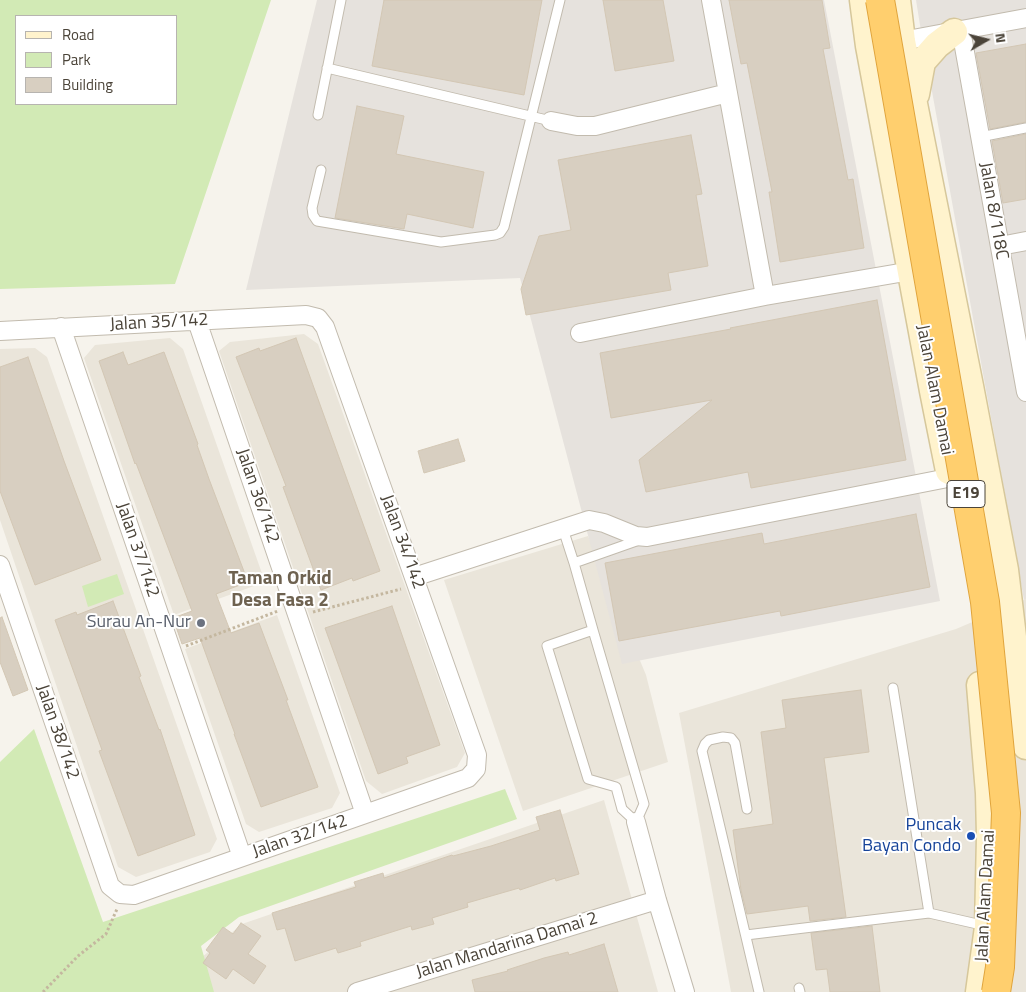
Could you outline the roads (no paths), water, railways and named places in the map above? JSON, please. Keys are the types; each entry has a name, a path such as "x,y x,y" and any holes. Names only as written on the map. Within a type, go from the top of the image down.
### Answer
{"highway":[{"name":"E19","path":"880,0 985,602 1006,813 1000,967 996,992"},
{"name":"E19","path":"891,0 992,603 1011,812 1005,966 1001,992"}],"main road":[{"name":"Jalan Alam Damai","path":"863,0 869,46 974,604 989,793 990,836 988,927 979,992"},
{"name":"Jalan Alam Damai","path":"897,0 902,41 1019,644 1026,746"},
{"path":"914,104 922,62 937,45 958,31"}],"street":[{"path":"711,0 764,296"},
{"path":"869,46 1026,18"},
{"name":"Jalan 8/118C","path":"958,31 1023,354 1026,392"},
{"path":"551,121 577,126 595,126 728,93"},
{"path":"1000,246 1026,241"},
{"path":"580,333 764,296 911,271"},
{"name":"Jalan 35/142","path":"0,331 306,315 318,318"},
{"name":"Jalan 34/142","path":"318,318 325,327 477,755 476,769"},
{"name":"Jalan 36/142","path":"197,321 365,814"},
{"name":"Jalan 37/142","path":"61,328 242,857"},
{"path":"416,581 589,520 604,523 636,536 647,537 986,471"},
{"name":"Jalan 38/142","path":"0,565 110,886 120,894"},
{"name":"Jalan 32/142","path":"120,894 134,895 468,778 476,769"},
{"path":"636,822 685,992"},
{"name":"Jalan Mandarina Damai 2","path":"357,992 657,900"}],"lane":[{"path":"318,115 341,0"},
{"path":"321,170 312,208 313,215 317,221 441,242 500,233 504,227 560,0"},
{"path":"327,68 551,121"},
{"path":"980,137 1026,128"},
{"path":"563,529 574,563 644,804 636,822 622,809 616,787 588,779 548,646 593,630"},
{"path":"574,563 647,537"},
{"path":"893,688 929,913"},
{"path":"747,809 735,743 731,738 709,740 702,751 759,992"},
{"path":"746,935 929,913 988,927"}],"place":[{"name":"Surau An-Nur","path":"201,623"},
{"name":"Puncak Bayan Condo","path":"971,836"}],"district":[{"name":"Taman Orkid Desa Fasa 2","path":"280,590"}]}
